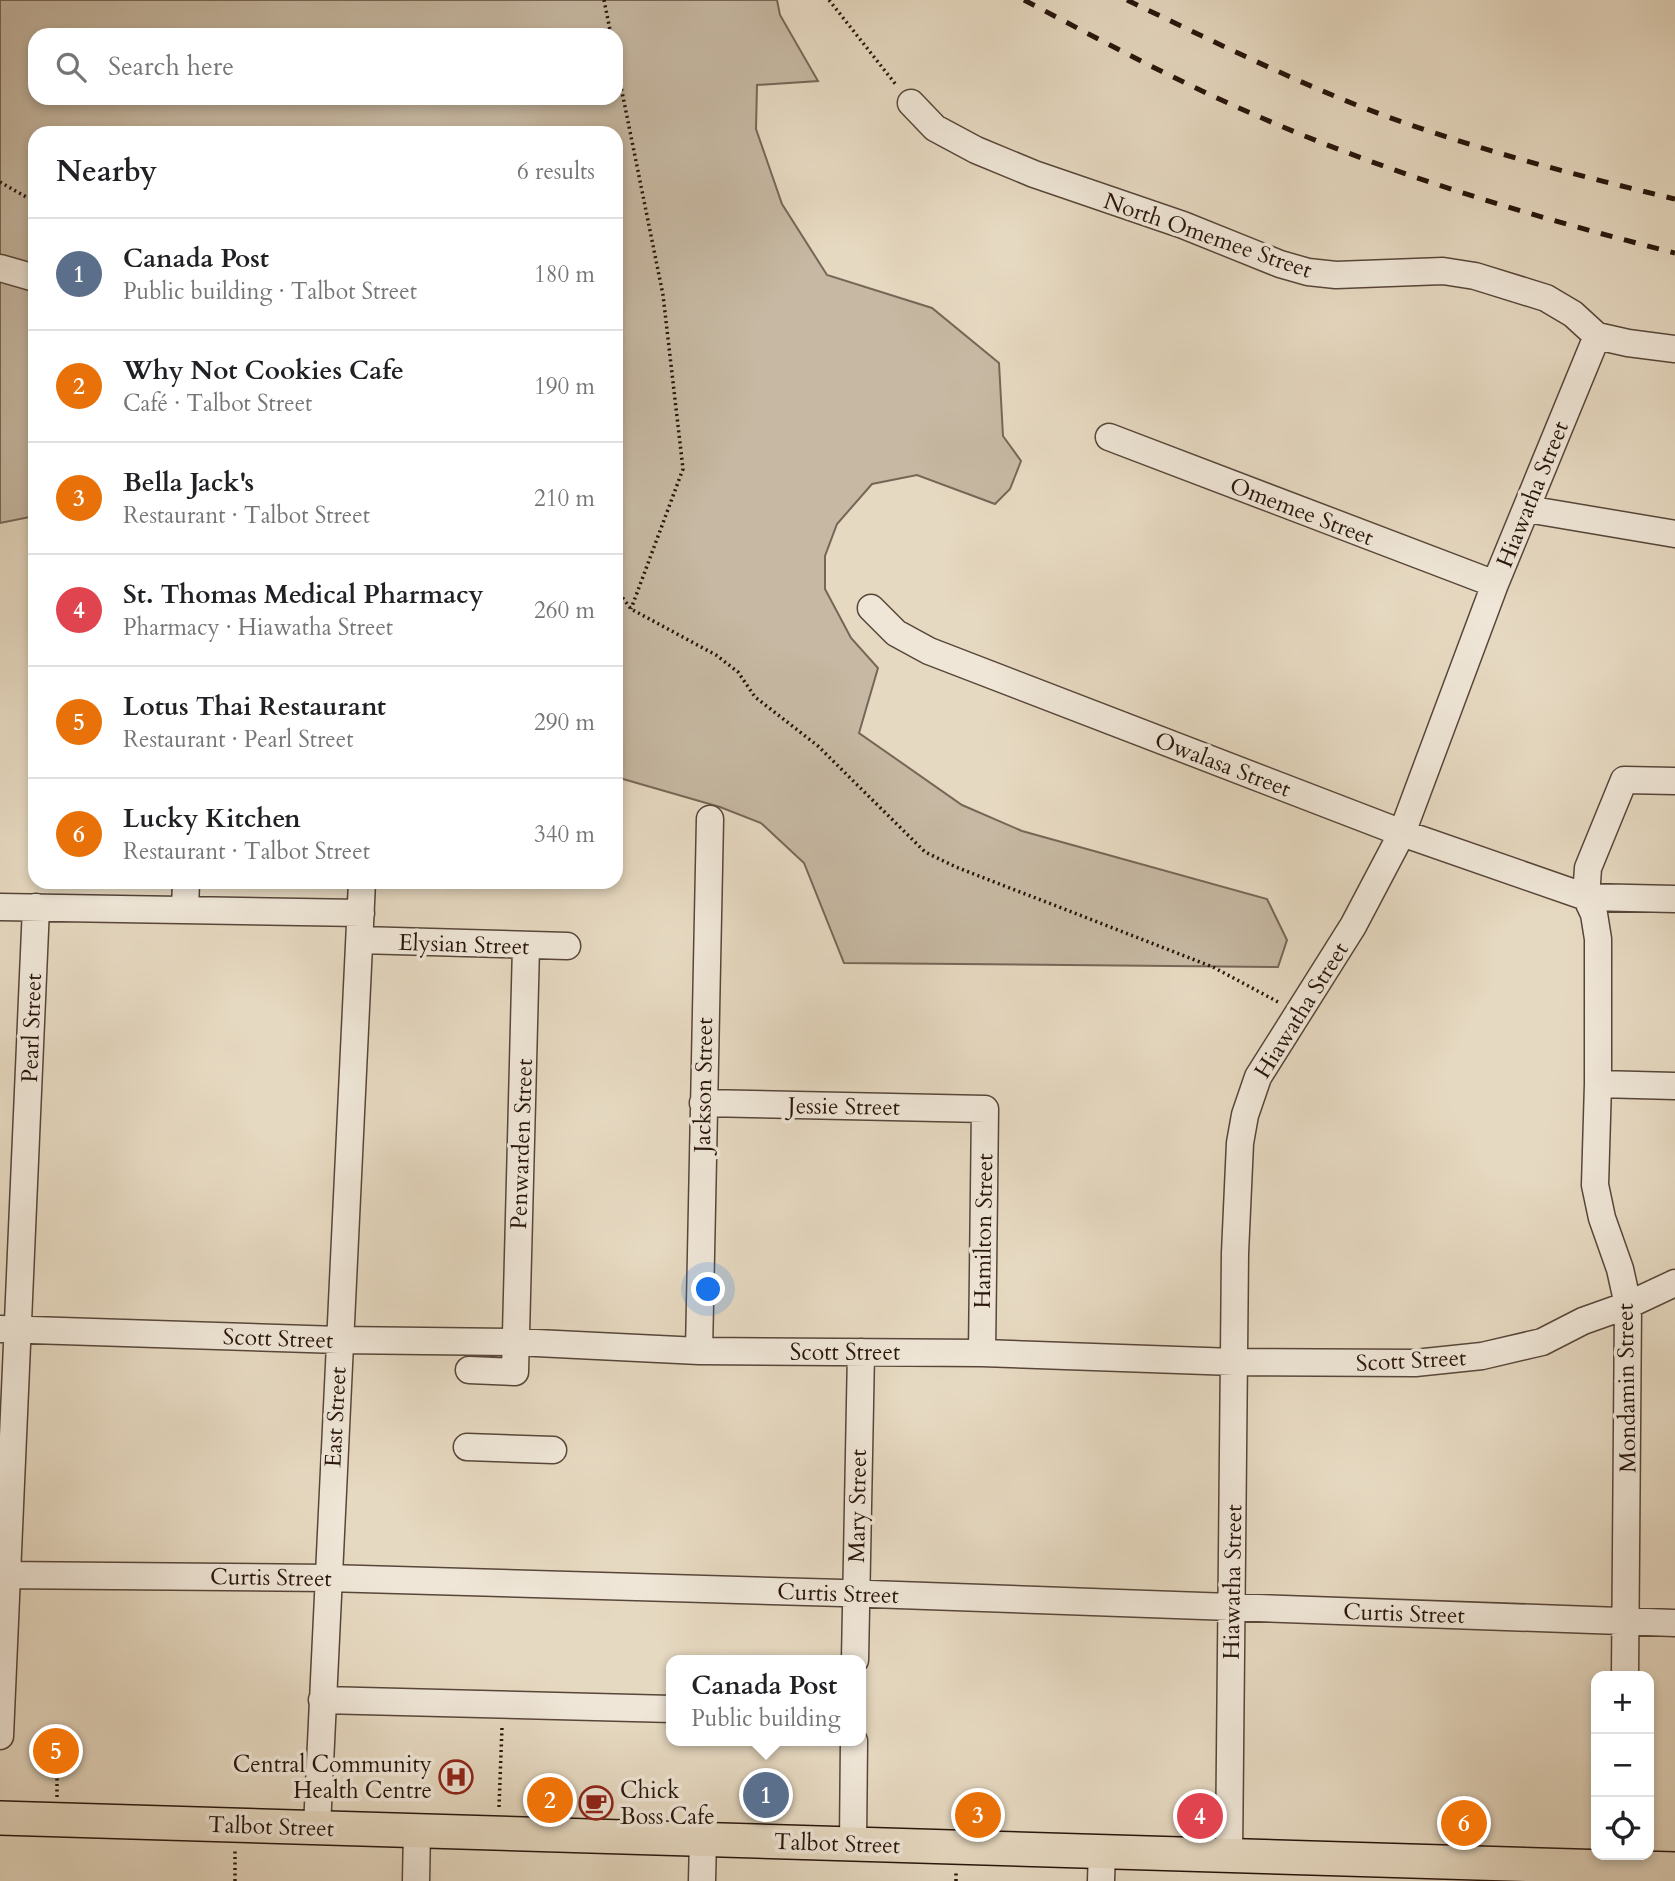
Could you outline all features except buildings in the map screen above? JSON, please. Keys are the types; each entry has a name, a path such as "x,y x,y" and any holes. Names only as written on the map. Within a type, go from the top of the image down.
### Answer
{"main road":[{"name":"Talbot Street","path":"0,1818 853,1843 1101,1866 1229,1854 1324,1869 1577,1873 1618,1861 1675,1868"}],"street":[{"name":"North Omemee Street","path":"911,103 935,128 976,150 1034,174 1183,225 1280,264 1308,272 1336,275 1443,271 1475,276 1546,298 1573,314 1597,336"},
{"path":"0,268 28,276"},
{"path":"1597,336 1675,349"},
{"name":"Hiawatha Street","path":"1229,1854 1234,1362 1239,1171 1242,1129 1248,1102 1258,1077 1353,926 1402,833 1495,584 1597,336"},
{"name":"Omemee Street","path":"1109,437 1495,584"},
{"path":"1527,509 1675,534"},
{"name":"Owalasa Street","path":"871,608 896,633 929,651 1402,833 1586,897 1675,899"},
{"path":"1586,897 1588,868 1624,780 1675,781"},
{"name":"Jackson Street","path":"699,1351 710,819"},
{"path":"186,889 186,909"},
{"name":"East Street","path":"317,1827 338,1340 362,889"},
{"name":"Mondamin Street","path":"1586,897 1597,926 1598,1084 1595,1185 1628,1305 1625,1671"},
{"path":"0,906 361,913"},
{"name":"Pearl Street","path":"0,1736 10,1329 36,907"},
{"name":"Elysian Street","path":"360,940 526,947 567,946"},
{"name":"Penwarden Street","path":"469,1370 515,1371 526,947"},
{"path":"1598,1084 1675,1086"},
{"name":"Jessie Street","path":"703,1103 985,1109"},
{"name":"Hamilton Street","path":"982,1353 985,1109"},
{"name":"Scott Street","path":"10,1329 338,1340 516,1342 699,1351 753,1359 861,1352 982,1353 1234,1362 1415,1363 1482,1356 1542,1342 1583,1321 1628,1305 1675,1283"},
{"name":"Mary Street","path":"855,1655 861,1352"},
{"path":"467,1447 553,1450"},
{"name":"Curtis Street","path":"4,1575 327,1578 438,1591 650,1595 855,1594 1675,1623"},
{"path":"322,1700 666,1709"},
{"path":"853,1843 854,1746"},
{"path":"416,1881 417,1830"},
{"path":"702,1881 703,1839"}],"path":[{"path":"604,0 610,28"},
{"path":"829,0 880,68 911,103"},
{"path":"623,96 663,295 683,469 631,609"},
{"path":"0,182 28,198"},
{"path":"623,598 631,609 716,655 738,672 755,697 773,714 795,727 818,746 925,852 956,867 1213,967 1285,1006"},
{"path":"498,1816 503,1704"},
{"path":"57,1767 57,1800"},
{"path":"235,1848 235,1881"},
{"path":"956,1873 956,1881"}],"shaded area":[{"path":"0,0 777,0 780,15 818,81 757,85 756,129 782,204 827,275 932,308 999,363 1003,436 1021,461 1010,489 995,504 917,475 872,484 837,524 825,556 825,589 851,638 878,668 859,733 962,805 1022,831 1267,899 1287,940 1278,967 844,963 804,863 761,823 720,807 623,779 623,126 28,126 28,517 0,523"}],"railway":[{"path":"1024,0 1201,91 1312,139 1465,194 1675,253"},
{"path":"1127,0 1297,80 1393,119 1513,157 1675,199"}],"place":[{"name":"Lotus Thai Restaurant","path":"56,1751"},
{"name":"Central Community Health Centre","path":"456,1777"},
{"name":"Canada Post","path":"766,1795"},
{"name":"Why Not Cookies Cafe","path":"550,1800"},
{"name":"Chick Boss Cafe","path":"596,1803"},
{"name":"Bella Jack's","path":"978,1815"},
{"name":"St. Thomas Medical Pharmacy","path":"1200,1816"},
{"name":"Lucky Kitchen","path":"1464,1823"}]}
